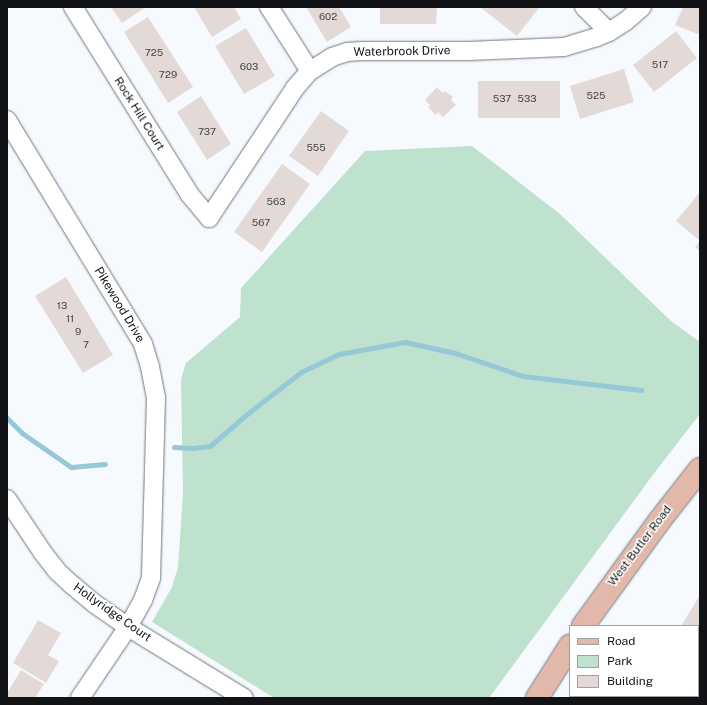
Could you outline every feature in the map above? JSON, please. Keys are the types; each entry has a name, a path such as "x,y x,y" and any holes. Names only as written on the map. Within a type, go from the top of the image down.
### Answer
{"main road":[{"name":"West Butler Road","path":"584,625 700,468"},
{"path":"537,698 569,648"}],"street":[{"name":"Rock Hill Court","path":"73,7 190,195 209,218"},
{"path":"269,7 310,71"},
{"path":"584,7 609,32"},
{"name":"Waterbrook Drive","path":"209,218 295,88 310,71 332,57 347,52 360,51 469,51 564,47 609,32 626,21 642,7"},
{"name":"Pikewood Drive","path":"7,120 143,344 150,367 156,398 151,578 143,600 128,626 80,698"},
{"name":"Hollyridge Court","path":"7,499 57,571 95,604 244,698"}],"green space":[{"path":"472,146 560,214 671,321 700,342 700,414 655,472 489,698 274,698 152,622 172,587 178,567 183,493 181,379 186,363 240,317 241,288 365,151"}],"building":[{"path":"111,7 146,7 122,23"},
{"path":"194,7 234,7 241,19 212,37"},
{"path":"306,7 339,7 351,27 327,42"},
{"path":"380,7 437,7 436,24 380,24"},
{"path":"480,7 538,7 539,8 517,36"},
{"path":"683,7 700,7 700,35 675,25"},
{"path":"148,17 193,87 168,103 124,32"},
{"path":"246,28 275,76 244,94 215,46"},
{"path":"676,31 697,58 654,92 633,65"},
{"path":"624,69 634,102 580,119 570,86"},
{"path":"478,81 560,81 560,118 478,118"},
{"path":"437,87 443,93 445,91 453,97 451,100 456,105 443,117 438,112 436,115 428,107 430,105 425,100"},
{"path":"201,96 231,144 207,160 177,112"},
{"path":"321,111 349,131 318,176 289,156"},
{"path":"282,164 310,184 262,252 234,232"},
{"path":"700,192 700,241 676,221"},
{"path":"700,241 700,251 695,247"},
{"path":"66,277 113,355 83,373 35,296"},
{"path":"700,595 700,698 696,697 699,697 699,625 682,625"},
{"path":"38,620 61,633 48,655 59,661 46,683 13,663"},
{"path":"21,670 44,684 35,698 7,698 7,693"}],"waterway":[{"path":"174,447 193,448 210,446 247,414 301,372 339,354 405,342 455,353 523,376 641,390"},
{"path":"7,418 22,433 71,467 105,464"}]}
